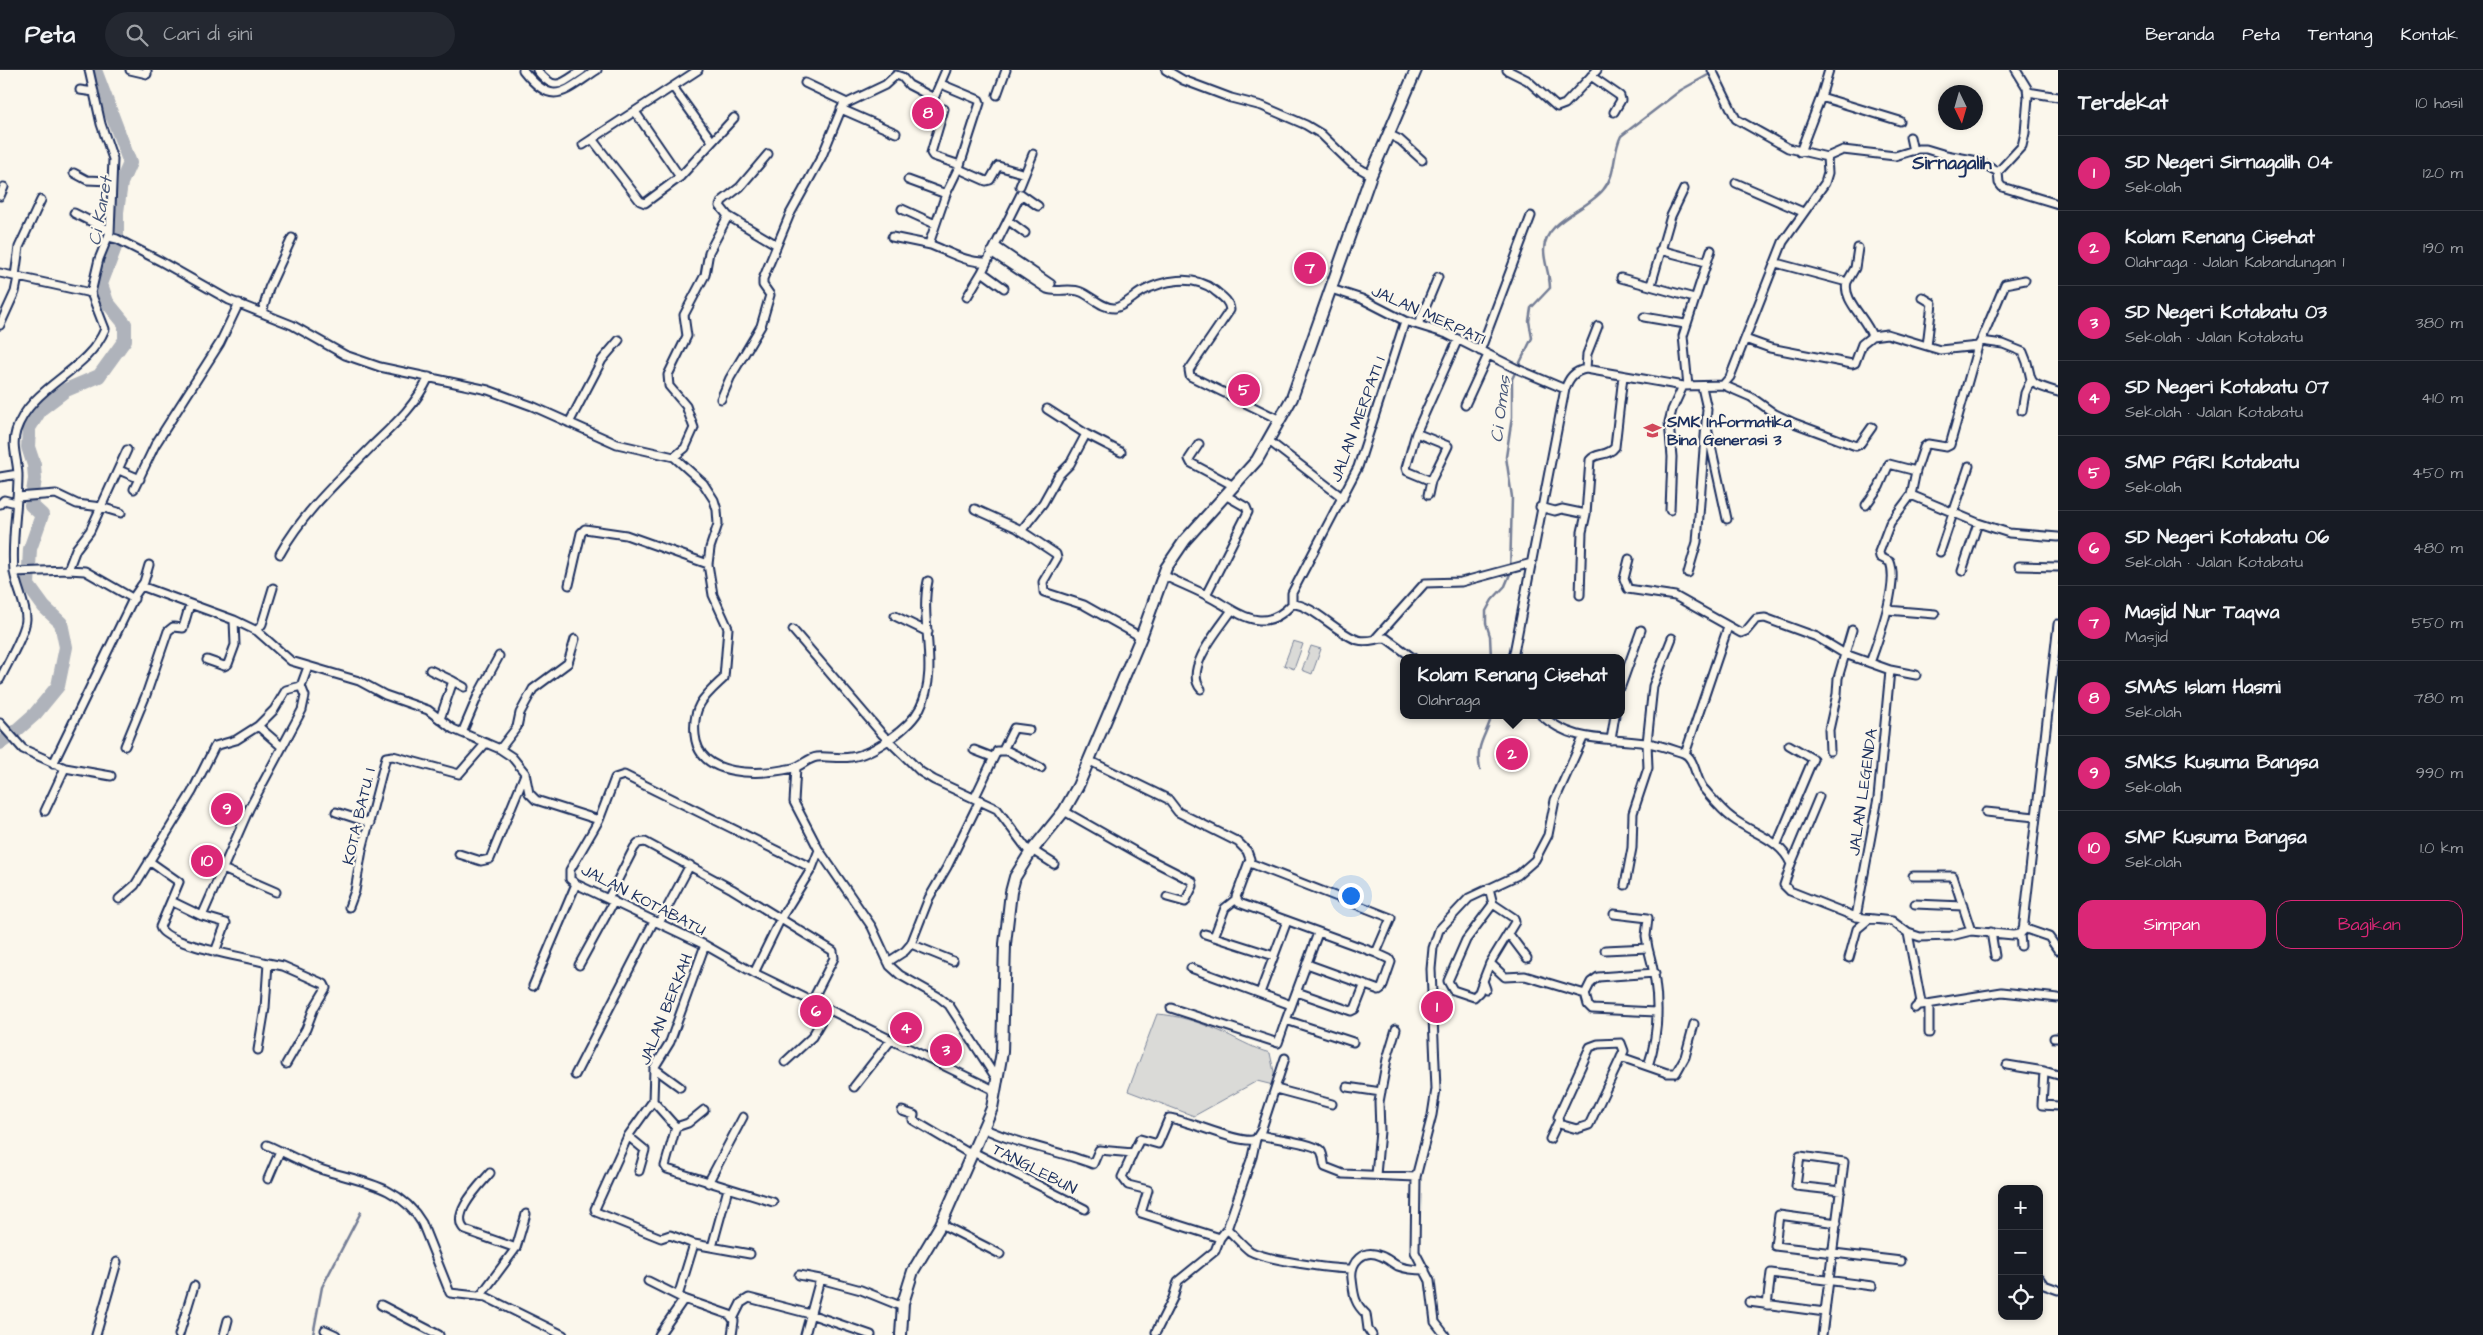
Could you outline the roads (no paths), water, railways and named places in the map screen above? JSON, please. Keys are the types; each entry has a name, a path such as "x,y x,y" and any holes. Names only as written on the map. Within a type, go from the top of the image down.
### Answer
{"main road":[{"path":"901,1335 906,1288 913,1271 941,1224 983,1128 997,1086 1002,1052 1005,944 1009,906 1015,877 1031,852 1064,811 1090,761 1141,637 1163,575 1185,540 1256,460 1280,420 1297,385 1372,175 1416,70"}],"street":[{"path":"0,679 4,663 26,619 14,572 12,542 18,474 13,445 20,423 42,392 87,355 104,331 104,324 93,304 90,293 99,259 109,234 112,155 94,92 90,70"},
{"path":"130,70 146,74 148,70"},
{"path":"523,70 544,92 552,94 562,93 597,70"},
{"path":"537,70 546,81 554,85 560,84 582,70"},
{"path":"583,145 698,70"},
{"path":"720,399 730,378 761,326 770,294 762,282 793,210 822,156 841,109 847,103 885,85 896,75 902,77 909,85 934,98 946,70"},
{"path":"997,95 1006,70"},
{"path":"1166,70 1183,80 1231,98 1262,106 1306,125 1321,134 1352,164 1372,175"},
{"path":"1507,70 1526,80 1557,107 1565,104 1597,70"},
{"path":"1800,152 1829,70"},
{"path":"2016,70 2028,92 2028,111 2022,146 1998,172 1999,183 2002,187 2058,204"},
{"path":"1713,72 1736,119 1785,147 1827,157 1843,150 1895,156 1926,149 1978,160 1998,172"},
{"path":"1591,76 1621,98 1614,112"},
{"path":"805,84 847,103"},
{"path":"931,245 930,241 935,224 946,194 960,167 980,101 941,84"},
{"path":"674,86 712,141"},
{"path":"80,90 94,92"},
{"path":"2028,92 2058,97"},
{"path":"1821,97 1900,121"},
{"path":"841,109 896,133"},
{"path":"944,109 931,153 933,156 960,167 986,181 990,180 998,166 1025,174"},
{"path":"636,112 680,177"},
{"path":"592,139 642,203 649,202 680,177 734,118"},
{"path":"1388,134 1400,140 1422,160"},
{"path":"1910,137 1913,151"},
{"path":"768,154 740,187 722,201 720,206 728,216 777,245"},
{"path":"1020,186 1033,154"},
{"path":"1722,386 1730,377 1776,263 1782,242 1827,177 1827,157"},
{"path":"74,173 87,180 110,181"},
{"path":"908,180 946,194"},
{"path":"1736,182 1803,212"},
{"path":"0,196 4,187"},
{"path":"1651,285 1671,216 1684,190"},
{"path":"967,297 1009,221 1021,194 1038,206"},
{"path":"0,325 15,292 19,247 41,200"},
{"path":"902,209 935,224"},
{"path":"74,213 209,290 262,314 292,325 356,359 508,396 618,444 674,457 703,483 714,500 718,524 710,548 708,564 713,596 728,628 725,656 726,674 707,693 698,707 695,731 698,750 705,759 730,769 762,771 796,767 816,757 835,759 858,756 888,740 912,721 920,708 928,684 928,632 924,598 928,581"},
{"path":"674,457 685,448 694,428 686,406 669,386 668,374 687,336 684,315 705,275 709,252 728,216"},
{"path":"1480,351 1531,216"},
{"path":"1009,221 1025,233"},
{"path":"892,237 931,245 974,261 986,262"},
{"path":"262,314 268,288 292,238"},
{"path":"1858,248 1854,268 1847,282 1846,295 1866,322 1872,336"},
{"path":"993,249 1051,284"},
{"path":"993,249 1047,289 1054,291 1079,291 1110,308 1120,306 1142,291 1166,282 1180,280 1208,286 1227,301 1230,310 1189,370 1190,376 1280,420"},
{"path":"1660,250 1706,262"},
{"path":"1670,510 1672,457 1669,422 1672,410 1686,386 1683,342 1685,324 1711,250"},
{"path":"1776,263 1847,282"},
{"path":"982,272 1004,288"},
{"path":"0,273 90,293"},
{"path":"1418,325 1438,277"},
{"path":"1621,278 1694,298"},
{"path":"1870,663 1888,610 1892,566 1890,562 1880,556 1879,552 1890,523 1911,495 1916,472 1926,445 1946,447 1950,445 1979,344 2005,284 2025,280"},
{"name":"JALAN MERPATI","path":"1331,289 1362,299 1405,321 1436,329 1515,368 1565,389"},
{"path":"1922,297 1929,299 1932,303 1927,346"},
{"path":"134,489 155,445 220,343 239,304"},
{"path":"1644,317 1685,324"},
{"name":"JALAN MERPATI 1","path":"1292,604 1292,593 1343,498 1361,458 1405,321"},
{"path":"1586,369 1586,354 1598,326"},
{"path":"1745,338 1770,348 1852,364 1855,363 1865,340 1872,336 1887,334 1948,350 1979,344 2003,344 2020,350 2024,354 2031,380 2038,387 2058,392"},
{"path":"1431,481 1406,470 1416,433 1458,339"},
{"path":"569,423 602,360 619,340"},
{"path":"1465,405 1488,355"},
{"path":"1514,654 1532,563 1540,507 1565,389 1573,374 1586,369 1686,386 1722,386 1751,397 1775,414 1794,423 1854,445 1860,444 1872,427"},
{"path":"1580,595 1582,532 1586,514 1590,460 1594,456 1608,453 1615,447 1623,376"},
{"path":"280,554 294,529 351,468 400,421 429,377"},
{"path":"2022,411 2025,393 2031,380"},
{"path":"1688,573 1697,542 1706,423 1707,408 1702,387"},
{"path":"1047,408 1086,434 1121,452"},
{"path":"1706,423 1728,519"},
{"path":"1416,433 1448,446 1431,481 1428,496"},
{"path":"1021,531 1074,457 1086,434"},
{"path":"1269,441 1343,498"},
{"path":"1199,444 1189,458 1191,463 1234,486"},
{"path":"68,570 76,549 87,536 127,450"},
{"path":"1866,505 1879,487 1890,464 1916,472"},
{"path":"1940,552 1969,466"},
{"path":"119,470 140,479"},
{"path":"0,477 18,474"},
{"path":"0,504 4,500 56,494 77,504 101,507 121,513"},
{"path":"1206,595 1248,512 1246,507 1225,495"},
{"path":"1911,495 1978,523 2016,534 2058,537"},
{"path":"1540,507 1555,511 1562,509 1586,514"},
{"path":"975,509 1021,531 1057,555 1043,582 1044,592 1089,607 1141,637"},
{"path":"1962,571 1978,523"},
{"path":"569,586 581,533 585,529 626,535 708,564"},
{"path":"1629,559 1624,580 1628,589 1675,596 1728,627 1745,632 1756,619 1765,618 1817,637 1845,654 1890,670 1916,675"},
{"path":"1376,638 1425,583 1461,582 1532,563"},
{"path":"53,764 141,586 149,565"},
{"path":"2018,566 2058,567"},
{"path":"14,572 68,570 89,573 134,599"},
{"path":"1163,575 1253,619 1267,620 1282,615 1292,604 1303,606 1354,639 1366,641 1386,638 1408,654"},
{"path":"141,586 234,620 257,631 278,652 291,661 308,668 359,681 385,695 428,710 462,733 500,749 512,757 525,773 529,793 536,800 599,820 615,778 624,775 812,868"},
{"path":"257,631 262,624 273,588"},
{"path":"125,746 146,695 168,631 173,627 182,628 190,604"},
{"path":"1201,689 1195,679 1197,664 1232,610"},
{"path":"1888,610 1935,614"},
{"path":"895,616 928,632"},
{"path":"207,660 224,666 228,664 235,645 234,620"},
{"path":"2021,946 2058,624"},
{"path":"1685,754 1728,627"},
{"path":"793,630 888,740 928,776 978,799 1001,813 1031,852 1054,864"},
{"path":"1625,675 1641,630"},
{"path":"1830,751 1829,730 1836,701 1838,678 1852,630"},
{"path":"1625,885 1632,848 1633,812 1648,768 1648,743 1653,686 1672,638"},
{"path":"500,749 516,728 520,713 533,689 568,663 575,639"},
{"path":"462,733 479,693 500,656"},
{"path":"300,686 308,668"},
{"path":"430,670 464,687"},
{"name":"JALAN LEGENDA","path":"1856,917 1878,798 1890,670"},
{"path":"440,719 453,681"},
{"path":"119,899 134,887 204,772 215,746 236,740 258,726 274,710 284,692 292,687 300,686"},
{"path":"202,916 249,809 304,705 305,696 300,686"},
{"path":"1547,719 1559,728 1583,738 1648,743 1685,754 1691,762 1698,780 1726,813 1777,844 1786,853 1791,864"},
{"path":"1611,740 1614,719"},
{"path":"0,723 23,749 53,764 111,776"},
{"path":"258,726 281,746"},
{"path":"1003,750 1014,728 1030,730"},
{"path":"1444,1335 1435,1322 1431,1287 1426,1270 1416,1252 1416,1176 1432,1115 1436,1089 1431,968 1433,948 1441,927 1469,898 1524,871 1538,854 1551,825 1555,800 1583,738"},
{"name":"KOTA BATU. I","path":"349,907 355,891 362,850 386,757 393,756 459,774 486,743"},
{"path":"1777,844 1813,759 1789,745"},
{"path":"974,750 992,757"},
{"path":"888,962 905,952 911,944 929,898 947,867 978,799 992,757 996,751 1003,750 1040,768"},
{"path":"1090,761 1168,798 1178,812 1238,842 1249,854 1250,863 1235,900 1225,908 1214,937"},
{"path":"796,767 794,802 820,850 872,927 888,962 894,971 933,993 949,1006 997,1086"},
{"path":"45,811 66,768"},
{"path":"459,854 481,862 490,859 525,773"},
{"path":"1818,797 1784,881 1787,889 1856,917 1892,921 1908,933 1935,938 1972,931 2013,936 2022,931 2049,937 2058,950"},
{"path":"1064,811 1193,882 1185,902 1167,897"},
{"path":"336,812 370,823"},
{"path":"1986,812 2035,817"},
{"name":"JALAN KOTABATU","path":"599,820 570,870 570,879 576,884 705,945 754,973 891,1040 997,1086"},
{"path":"579,965 634,848 638,843 645,842 690,865 781,918 835,954 812,1001"},
{"path":"754,973 781,918 812,868 820,850"},
{"path":"150,861 179,882 160,923 160,930 166,936 215,952 283,966 324,984 326,988 286,1064"},
{"path":"1250,863 1391,918 1376,953"},
{"path":"575,1075 657,922 690,865"},
{"path":"223,869 276,892"},
{"path":"1913,876 1954,876 1972,931"},
{"path":"533,986 576,884"},
{"path":"1489,888 1493,904 1514,919 1514,927 1490,963 1479,992 1474,997 1453,990 1448,982 1466,940 1493,904"},
{"path":"1235,900 1239,904 1376,953 1389,959 1391,964 1381,989 1364,986 1307,964"},
{"path":"171,901 202,916 226,923 215,952"},
{"path":"1915,904 1963,906"},
{"path":"1614,914 1644,916 1648,918 1646,936 1655,973 1656,1012 1656,1041 1648,1066"},
{"path":"1849,958 1857,929 1869,919"},
{"path":"1260,993 1287,921"},
{"path":"1991,932 1995,956"},
{"path":"1170,1008 1278,1043 1318,933"},
{"path":"1908,933 1929,1033"},
{"path":"1205,934 1274,956"},
{"path":"1510,934 1527,958"},
{"path":"911,944 954,960"},
{"name":"JALAN BERKAH","path":"653,1101 654,1068 670,1042 705,945"},
{"path":"1605,950 1648,948"},
{"path":"258,1050 265,1008 268,963"},
{"path":"1490,963 1505,977 1525,976 1585,994"},
{"path":"1191,968 1291,1005"},
{"path":"1655,973 1598,977 1591,982 1585,994 1588,1005 1592,1009 1656,1012"},
{"path":"1482,981 1486,989"},
{"path":"1297,992 1350,1011 1354,1009 1364,986"},
{"path":"1922,1006 2002,992 2058,998"},
{"path":"785,1062 812,1037 828,1009"},
{"path":"1286,1020 1353,1042"},
{"path":"1621,1058 1670,1074 1676,1073 1686,1057 1694,1024"},
{"path":"1376,1176 1381,1092 1396,1029"},
{"path":"854,1087 891,1040"},
{"path":"1550,1139 1590,1047 1598,1044 1621,1043 1624,1049 1621,1058 1589,1125 1577,1129 1561,1126 1558,1122"},
{"path":"1156,1332 1174,1298 1178,1281 1215,1251 1220,1238 1227,1229 1285,1058"},
{"path":"2007,1066 2044,1071 2058,1075"},
{"path":"654,1068 680,1087"},
{"path":"2044,1071 2042,1105 2058,1106"},
{"path":"1347,1087 1381,1092"},
{"path":"1276,1089 1332,1104"},
{"path":"676,1127 653,1101 628,1136 595,1208 596,1212 661,1238 670,1235 694,1244 750,1254"},
{"path":"676,1127 688,1123 704,1110"},
{"name":"TANGLEBUN","path":"902,1111 914,1114 913,1120 972,1154 1085,1209"},
{"path":"708,1183 743,1116"},
{"path":"1220,1238 1141,1213 1148,1190 1128,1185 1122,1177 1140,1139 1158,1144 1169,1118 1181,1119 1244,1140 1250,1141 1257,1137 1313,1145 1322,1153 1325,1167 1338,1173 1376,1176 1416,1176"},
{"path":"676,1127 666,1168 708,1183 773,1202"},
{"path":"983,1128 1005,1139 1068,1154 1093,1164 1099,1150 1133,1153"},
{"path":"628,1136 645,1150 639,1171"},
{"path":"267,1145 322,1170 364,1180 409,1205 422,1223 448,1292 452,1294 481,1295 550,1332 562,1335"},
{"path":"268,1178 280,1151"},
{"path":"1822,1335 1837,1223 1841,1191 1844,1162 1800,1156 1796,1186 1841,1191"},
{"path":"490,1173 463,1208 460,1214 461,1225 465,1230 516,1248"},
{"path":"712,1247 728,1189"},
{"path":"481,1295 516,1248 526,1214"},
{"path":"1837,1223 1779,1215 1775,1246 1901,1261"},
{"path":"941,1224 1000,1254"},
{"path":"1227,1229 1246,1247 1257,1254 1331,1268 1351,1269"},
{"path":"659,1335 681,1298 694,1244"},
{"path":"1372,1335 1368,1329 1366,1314 1355,1302 1351,1269 1360,1258 1374,1254 1400,1267 1426,1270"},
{"path":"96,1335 117,1262"},
{"path":"1767,1304 1771,1274 1872,1286"},
{"path":"799,1275 861,1290 903,1307"},
{"path":"805,1335 820,1279"},
{"path":"648,1280 681,1298 730,1315 733,1319"},
{"path":"2043,1284 2058,1290"},
{"path":"179,1335 194,1286"},
{"path":"732,1335 733,1319 742,1303 749,1298 810,1314 870,1335"},
{"path":"1749,1302 1825,1312"},
{"path":"381,1305 439,1335"},
{"path":"224,1335 228,1320"},
{"path":"325,1330 336,1335"}],"waterway":[{"name":"Ci Karet","path":"0,743 35,714 58,686 66,647 61,623 44,607 28,585 30,549 42,515 31,505 35,479 34,465 28,447 29,428 41,409 66,390 99,376 125,340 125,324 107,302 101,284 117,242 117,212 121,183 130,163 95,70"},
{"name":"Ci Omas","path":"1491,654 1486,611 1492,600 1505,586 1510,574 1512,497 1506,457 1512,417 1512,379 1532,338 1529,321 1531,308 1550,288 1544,255 1546,240 1558,224 1587,204 1603,190 1610,177 1621,136 1681,90 1717,70"},
{"name":"Ci Omas","path":"1480,769 1480,747 1491,719"},
{"path":"313,1335 322,1287 361,1212"}],"place":[{"name":"SMAS Islam Hasmi","path":"928,113"},
{"name":"Masjid Nur Taqwa","path":"1310,268"},
{"name":"SMP PGRI Kotabatu","path":"1244,390"},
{"name":"SMK Informatika Bina Generasi 3","path":"1653,430"},
{"name":"Kolam Renang Cisehat","path":"1512,754"},
{"name":"SMKS Kusuma Bangsa","path":"227,809"},
{"name":"SMP Kusuma Bangsa","path":"207,861"},
{"name":"SD Negeri Sirnagalih 04","path":"1437,1007"},
{"name":"SD Negeri Kotabatu 06","path":"816,1011"},
{"name":"SD Negeri Kotabatu 07","path":"906,1028"},
{"name":"SD Negeri Kotabatu 03","path":"946,1050"}],"district":[{"name":"Sirnagalih","path":"1952,162"}]}
